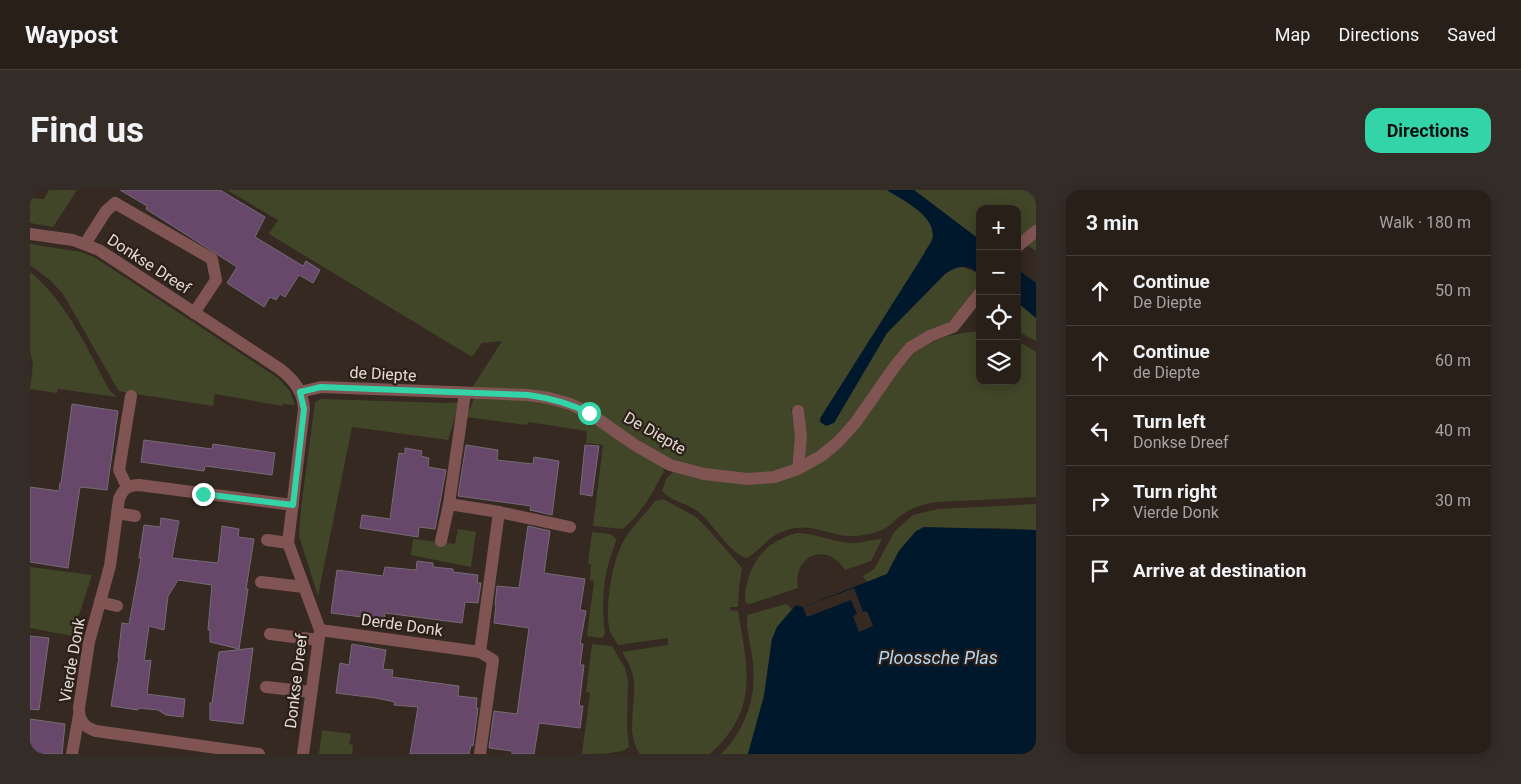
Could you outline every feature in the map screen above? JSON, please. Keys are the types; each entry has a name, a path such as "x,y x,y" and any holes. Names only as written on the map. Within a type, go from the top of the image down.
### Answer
{"street":[{"name":"Donkse Dreef","path":"85,244 106,211 115,203 212,259 216,280 194,313"},
{"path":"1021,244 1036,231"},
{"name":"Donkse Dreef","path":"30,234 73,240 99,250 280,369 289,376 300,392 304,409 288,543 319,635 303,754"},
{"name":"De Diepte","path":"465,393 528,395 549,398 570,404 589,413 635,445 670,465 704,474 748,479 774,476 798,469 821,456 838,442 856,422 895,366 910,348 930,336 953,326 978,295"},
{"name":"de Diepte","path":"300,392 321,387 465,393"},
{"path":"441,541 465,393"},
{"path":"131,396 119,470 127,487 139,485 293,505"},
{"path":"798,411 802,436 798,469"},
{"name":"Vierde Donk","path":"127,487 122,491 119,499 110,566 88,642 79,716 82,723 96,731 259,754"},
{"path":"448,504 570,526"},
{"path":"480,754 493,660 480,652 499,512"},
{"path":"117,513 135,516"},
{"path":"266,540 288,543"},
{"path":"261,582 304,587"},
{"path":"100,602 117,606"},
{"name":"Derde Donk","path":"270,634 319,635 480,652"},
{"path":"266,686 311,692"},
{"path":"72,754 79,716"}],"green space":[{"path":"49,190 77,190 53,227 30,223 30,198 44,199"},
{"path":"227,190 887,190 910,204 925,217 933,232 932,240 819,420 834,422 887,333 945,274 959,267 976,272 976,291 943,327 929,332 834,437 818,452 803,461 801,406 791,409 796,435 792,466 773,472 749,474 705,470 671,460 591,410 472,388 502,341 482,343 472,357 269,234 278,220"},
{"path":"914,190 1036,190 1036,251 1021,241 1021,205 976,205 976,237"},
{"path":"30,244 81,252 94,257 278,378 290,391 295,405 283,404 282,406 215,394 213,406 118,390 63,294 50,280 30,265"},
{"path":"30,272 43,284 66,312 85,343 110,391 117,397 58,389 57,393 30,389 33,364 30,351"},
{"path":"1021,305 1036,318 1036,341 1021,333"},
{"path":"976,331 976,385 1021,385 1021,343 1036,352 1036,497 937,502 918,506 906,512 884,529 870,534 843,536 812,528 792,529 773,536 747,558 734,551 699,512 662,491 666,479 673,472 704,478 801,473 914,353 930,343 961,333"},
{"path":"478,397 548,401 587,417 663,467 664,471 641,509 623,529 593,526 603,445 586,443 587,431 528,422 527,425 466,417 474,399"},
{"path":"321,399 460,402 448,440 352,427 318,596 299,536 315,402"},
{"path":"663,499 696,517 742,568 738,607 730,607 730,610 738,611 745,652 746,688 743,705 736,721 726,738 710,754 640,754 635,745 632,726 634,686 632,674 622,652 668,645 668,638 618,645 610,631 608,622 610,587 618,552 629,532 655,501"},
{"path":"1036,504 1036,530 995,528 916,531 899,551 887,574 867,582 863,576 874,569 895,531 913,515 938,509"},
{"path":"458,529 476,532 471,567 411,555 413,539 455,544"},
{"path":"592,532 610,534 616,539 605,580 603,607 605,634 602,638 587,636 594,581 590,580 591,564 588,564"},
{"path":"797,533 811,534 851,543 882,539 871,561 845,570 838,561 830,556 821,554 813,556 800,567 798,588 747,604 745,601 746,588 753,566 759,557 775,542"},
{"path":"30,567 92,575 72,636 30,628"},
{"path":"786,604 792,609 777,627 772,639 764,696 748,754 721,754 742,725 751,701 754,677 747,615"},
{"path":"592,644 612,646 625,668 628,681 627,726 629,747 621,751 582,754 590,693 586,692"},
{"path":"322,730 351,734 349,744 353,745 352,754 319,754"}],"water":[{"path":"887,190 914,190 976,237 976,272 972,269 960,267 945,274 887,333 834,423 826,426 820,422 821,417 932,240 933,232 930,224 910,204"},
{"path":"1021,272 1036,283 1036,318 1021,305"},
{"name":"Ploossche Plas","path":"924,527 1036,530 1036,754 748,754 764,696 772,639 777,627 796,605 803,607 887,574 899,551 916,531"}],"pier":[{"path":"854,588 863,612 867,611 873,626 859,632 853,616 857,614 851,600 807,617 803,607"}],"building":[{"path":"120,190 220,190 265,217 255,237 303,266 306,261 320,270 313,283 299,275 285,297 280,294 276,300 270,297 264,307 227,283 237,267 146,209 147,206"},
{"path":"72,404 118,411 107,490 80,487 68,568 30,562 30,487 59,491"},
{"path":"144,440 212,449 213,444 275,453 272,475 205,466 204,471 141,462"},
{"path":"466,445 498,450 497,460 533,464 534,457 559,461 552,515 530,510 531,506 458,496"},
{"path":"585,445 599,446 592,496 580,494"},
{"path":"405,448 422,451 421,456 429,458 428,467 446,470 435,529 419,527 418,537 360,528 362,515 390,519 399,453 405,454"},
{"path":"161,518 179,521 172,558 218,563 222,526 239,529 238,537 254,539 239,649 210,642 210,630 208,630 212,585 178,580 168,596 164,630 149,626 144,661 151,660 147,694 185,699 183,717 166,715 158,710 138,708 138,710 111,706 122,623 129,624 141,558 139,558 144,525 160,527"},
{"path":"528,526 550,531 544,573 585,579 580,610 586,611 580,644 583,644 580,665 584,665 579,706 583,706 580,728 539,723 534,754 512,754 512,751 489,748 494,711 517,714 529,628 494,623 495,605 497,586 519,588"},
{"path":"417,561 433,563 433,567 453,569 453,572 478,575 477,583 481,583 478,603 465,602 462,623 385,613 384,620 331,613 337,570 383,576 385,567 416,570"},
{"path":"30,636 49,638 39,710 30,709"},
{"path":"352,644 386,650 383,669 393,670 392,677 459,686 458,696 477,698 476,708 478,708 473,746 471,745 469,754 410,754 418,707 394,705 395,702 376,698 336,693 340,663 349,665"},
{"path":"253,648 243,724 210,720 210,703 212,703 219,652"},
{"path":"30,719 65,724 62,754 30,754"}],"route":[{"path":"203,494 293,505 304,409 304,400 300,392 321,387 528,395 570,404 589,413"}]}
